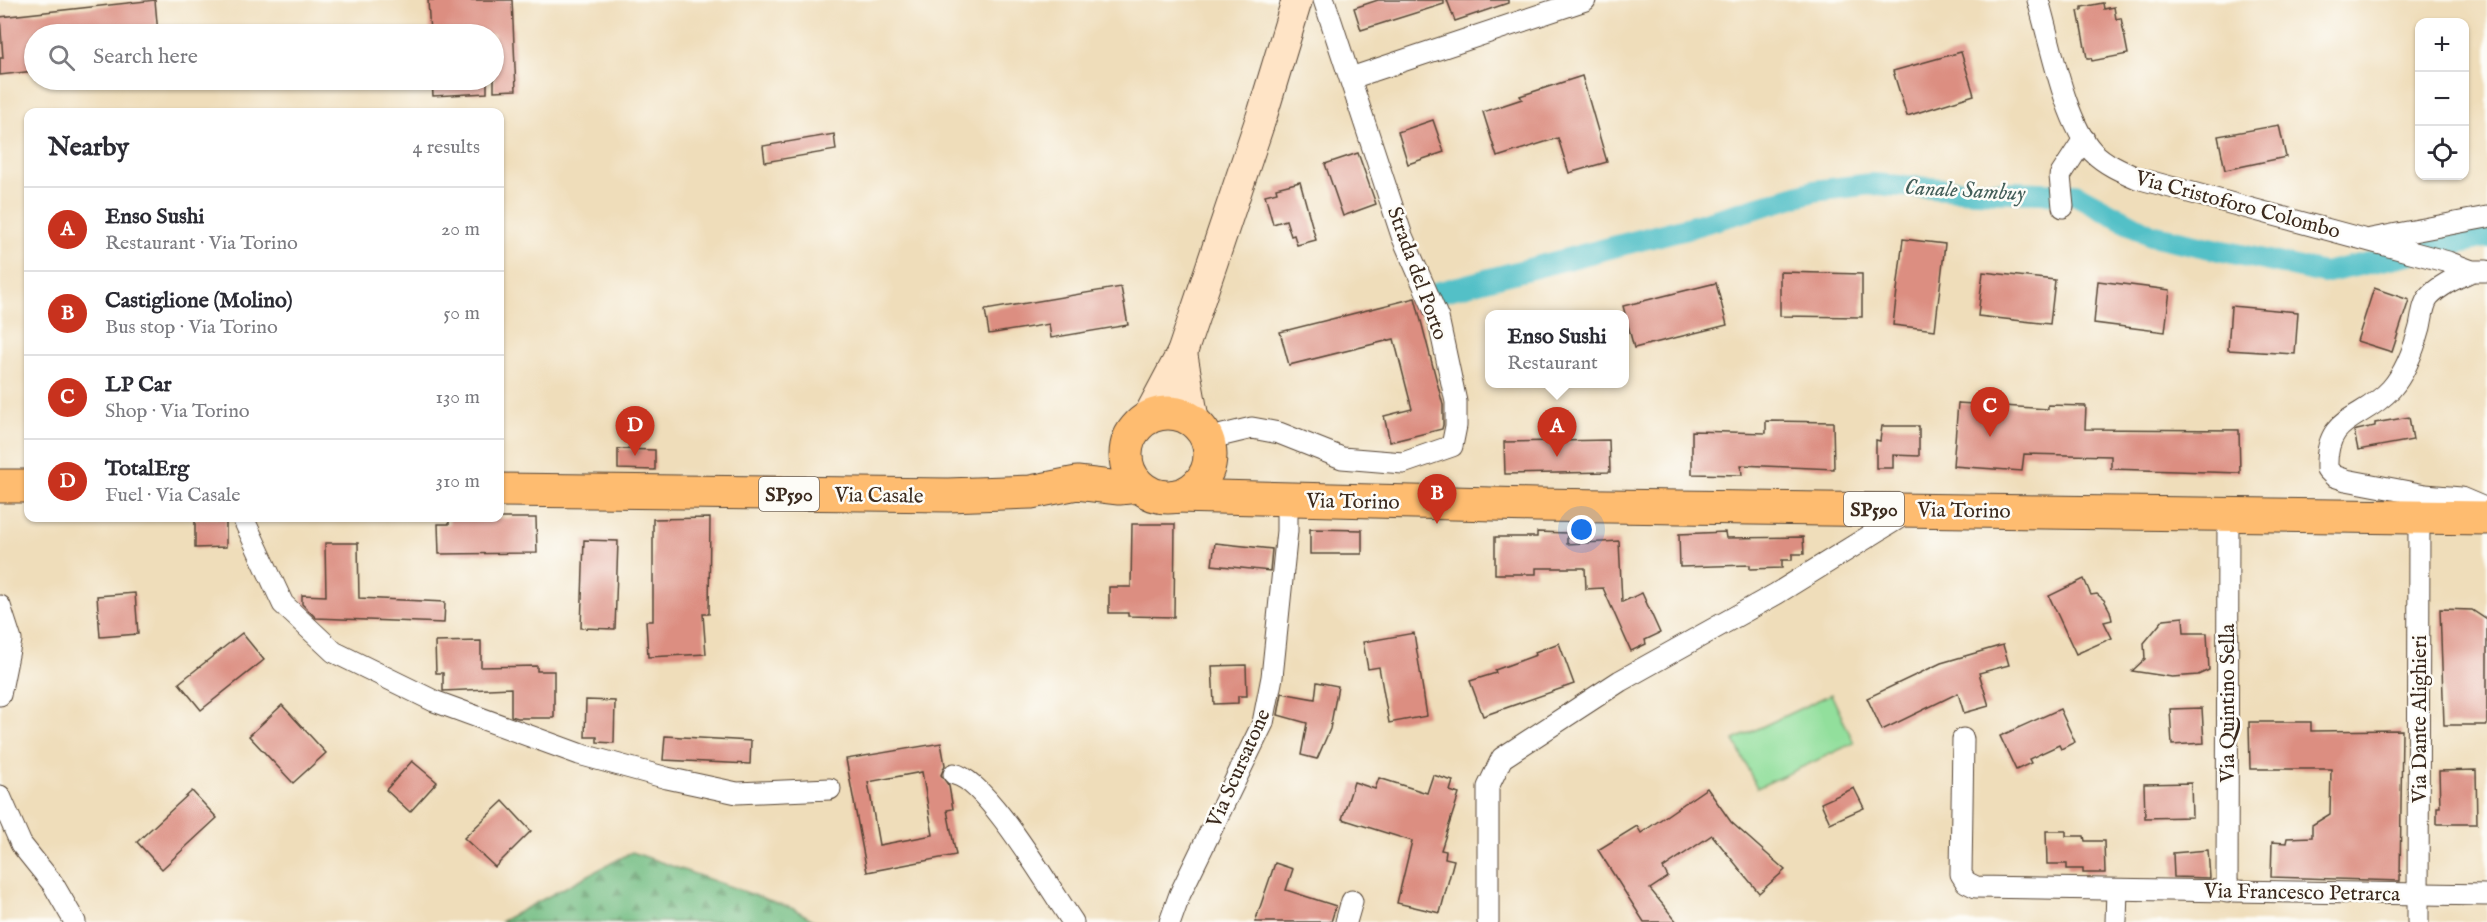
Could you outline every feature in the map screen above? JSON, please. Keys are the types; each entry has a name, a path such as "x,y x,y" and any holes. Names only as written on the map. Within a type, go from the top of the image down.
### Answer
{"main road":[{"path":"1139,486 1126,464 1126,451 1130,437 1137,426 1148,417 1182,353 1263,112 1297,0"},
{"path":"1176,496 1190,492 1200,483 1204,445 1182,353"},
{"name":"SP590","path":"1148,417 1172,413 1204,445 1274,498"},
{"name":"SP590","path":"1077,483 1126,451"},
{"name":"SP590","path":"1077,483 1119,488 1139,486 1150,494 1176,496 1274,498"},
{"name":"Via Casale","path":"504,490 948,495 1031,492 1077,483"},
{"path":"0,486 24,486"},
{"name":"Via Torino","path":"1274,498 2487,518"}],"street":[{"name":"Strada del Porto","path":"1204,445 1223,435 1252,428 1279,433 1342,458 1403,463 1452,446 1456,426 1456,402 1438,318 1402,236 1324,0"},
{"path":"1351,78 1585,0"},
{"name":"Via Cristoforo Colombo","path":"2038,0 2075,126 2093,152 2116,169 2137,178 2480,271"},
{"path":"2063,207 2060,176 2084,139"},
{"name":"Via Cristoforo Colombo","path":"2367,240 2487,217"},
{"path":"2480,271 2444,285 2427,299 2407,365 2391,389 2334,431 2327,456 2327,469 2334,476 2346,480 2425,495 2462,498 2487,509"},
{"name":"Via Scursatone","path":"1170,922 1180,894 1263,723 1272,677 1287,531 1274,498"},
{"path":"1488,922 1488,787 1502,758 1620,681 1776,594 1914,509"},
{"name":"Via Quintino Sella","path":"2227,892 2228,514"},
{"name":"Via Dante Alighieri","path":"2418,922 2419,516"},
{"path":"245,522 283,604 334,652 434,701 579,754 667,778 737,793 830,789"},
{"path":"0,606 11,640 0,695"},
{"name":"Via Francesco Petrarca","path":"1963,739 1961,874 1966,882 1976,886 2487,895"},
{"path":"954,774 965,776 995,810 1073,922"},
{"path":"0,796 21,844 60,894 75,922"},
{"path":"2116,890 2116,922"},
{"path":"1346,922 1352,901"}],"green space":[{"path":"1831,694 1854,743 1757,788 1734,740"},
{"path":"632,852 794,909 817,922 500,922"}],"building":[{"path":"155,0 157,24 24,24 24,72 0,75 0,58 3,58 0,17"},
{"path":"428,0 512,0 516,90 494,91 504,90 504,24 429,24"},
{"path":"1378,0 1444,0 1444,4 1361,30 1354,8"},
{"path":"1447,0 1508,0 1508,3 1455,21"},
{"path":"2103,3 2104,9 2114,7 2116,19 2121,18 2128,54 2092,61 2091,58 2087,58 2078,11 2082,10 2082,7"},
{"path":"1961,52 1974,95 1907,116 1893,71"},
{"path":"1582,76 1607,162 1569,173 1558,138 1497,157 1483,112 1522,99 1520,96"},
{"path":"433,90 487,90 487,93 433,96"},
{"path":"1433,120 1444,152 1408,164 1398,132"},
{"path":"2279,125 2286,157 2225,170 2218,136"},
{"path":"834,134 836,150 765,162 763,146"},
{"path":"1358,153 1376,204 1343,216 1325,164"},
{"path":"1300,182 1316,240 1297,245 1294,235 1291,236 1286,220 1273,224 1265,195 1277,192 1276,188"},
{"path":"1903,239 1945,244 1935,330 1893,325"},
{"path":"1780,272 1862,274 1862,317 1780,316"},
{"path":"1983,272 2055,280 2050,324 1978,316"},
{"path":"2098,281 2170,290 2165,332 2094,323"},
{"path":"1716,283 1727,325 1634,348 1629,329 1629,310 1624,310 1623,306"},
{"path":"1121,287 1128,325 1051,338 1049,324 989,334 985,310"},
{"path":"2374,288 2409,300 2392,352 2357,341"},
{"path":"1415,298 1443,405 1443,425 1442,429 1390,442 1384,416 1412,409 1394,339 1289,365 1280,332"},
{"path":"2231,306 2298,312 2295,354 2228,350"},
{"path":"1958,403 2048,409 2048,405 2086,406 2085,429 2239,430 2240,473 2111,469 2111,456 2024,454 2022,471 1953,466"},
{"path":"2409,417 2413,440 2358,450 2354,431 2375,426 2375,423"},
{"path":"1766,421 1833,422 1834,469 1741,465 1742,475 1692,474 1692,431 1766,433"},
{"path":"1882,426 1919,426 1919,456 1893,455 1893,468 1876,468 1876,440 1880,441"},
{"path":"1609,440 1610,472 1505,474 1504,442"},
{"path":"618,449 655,450 655,470 618,469"},
{"path":"504,518 536,518 537,553 439,554 438,524 449,524 449,522 504,522"},
{"path":"710,518 709,614 703,614 706,654 648,657 646,621 653,621 653,519"},
{"path":"195,522 226,522 226,547 195,548"},
{"path":"1132,524 1175,524 1174,617 1128,616 1128,613 1109,613 1109,587 1131,587"},
{"path":"1310,529 1362,530 1362,554 1310,554"},
{"path":"1537,532 1567,533 1567,544 1619,541 1622,602 1642,593 1660,633 1645,640 1646,644 1631,651 1603,588 1586,589 1585,568 1536,568 1536,574 1495,574 1495,537 1537,537"},
{"path":"1725,532 1726,538 1803,537 1804,554 1792,554 1792,560 1782,560 1782,568 1750,569 1750,565 1680,567 1679,534"},
{"path":"584,540 618,541 615,629 581,628"},
{"path":"325,543 358,543 359,598 445,602 444,623 316,618 302,604 302,595 326,596"},
{"path":"1215,543 1272,549 1270,571 1212,565"},
{"path":"2084,579 2091,595 2097,594 2104,600 2110,611 2112,620 2104,622 2112,638 2076,654 2049,596"},
{"path":"135,593 138,634 100,637 97,596"},
{"path":"2440,609 2472,610 2487,620 2487,725 2444,725"},
{"path":"2183,617 2184,633 2207,633 2209,670 2198,675 2172,677 2132,671 2145,659 2144,643 2164,619"},
{"path":"242,633 264,660 201,710 179,683"},
{"path":"1414,633 1427,716 1389,723 1379,667 1368,669 1363,642"},
{"path":"481,641 481,667 537,666 537,671 554,671 554,718 511,716 511,688 443,691 443,673 436,673 435,642"},
{"path":"1559,643 1574,684 1483,716 1470,681 1496,673 1495,670 1536,655 1535,652"},
{"path":"2003,645 2009,665 1979,673 1989,706 1964,713 1958,693 1882,730 1867,698 1941,663"},
{"path":"1246,665 1247,696 1238,696 1238,703 1214,704 1212,666"},
{"path":"1317,682 1338,686 1330,729 1317,759 1301,755 1307,723 1278,715 1282,693 1315,699"},
{"path":"586,700 615,701 614,743 597,742 597,737 585,737"},
{"path":"282,705 326,753 293,783 249,736"},
{"path":"2202,708 2204,743 2172,745 2170,709"},
{"path":"2060,709 2075,742 2061,749 2059,745 2029,759 2031,763 2016,770 2000,736"},
{"path":"2249,722 2311,722 2311,731 2402,730 2400,881 2271,877 2272,842 2286,843 2287,838 2312,837 2312,825 2330,814 2331,769 2250,769"},
{"path":"665,736 751,741 750,764 663,760"},
{"path":"941,743 945,765 941,775 949,786 953,809 947,810 956,855 867,872 846,759","holes":["922,772 933,835 879,845 868,782"]},
{"path":"412,761 437,782 410,812 386,790"},
{"path":"2476,770 2477,824 2437,824 2437,807 2440,807 2439,771"},
{"path":"1433,775 1453,781 1450,791 1459,794 1441,850 1446,851 1445,858 1454,860 1440,913 1397,903 1412,841 1342,819 1354,782 1375,789 1379,778 1427,793"},
{"path":"2191,783 2192,817 2145,818 2144,784"},
{"path":"1707,788 1731,822 1785,870 1759,893 1712,835 1663,868 1668,877 1650,889 1677,922 1644,922 1598,850 1637,826 1641,833"},
{"path":"1854,788 1864,808 1830,823 1821,803"},
{"path":"192,791 217,818 162,869 137,842"},
{"path":"503,801 531,831 495,867 464,838"},
{"path":"2046,831 2066,831 2066,836 2084,836 2085,841 2104,841 2105,873 2083,873 2083,869 2067,869 2067,864 2047,864"},
{"path":"2208,850 2210,878 2174,877 2173,853"},
{"path":"1275,863 1293,869 1286,890 1336,906 1331,922 1255,922"}],"waterway":[{"name":"Canale Sambuy","path":"1440,292 1694,226 1814,191 1871,184 1975,191 2075,194 2151,235 2323,273 2487,237"}],"place":[{"name":"LP Car","path":"1990,437"},
{"name":"TotalErg","path":"635,456"},
{"name":"Enso Sushi","path":"1557,457"},
{"name":"Castiglione (Molino)","path":"1437,524"}]}
